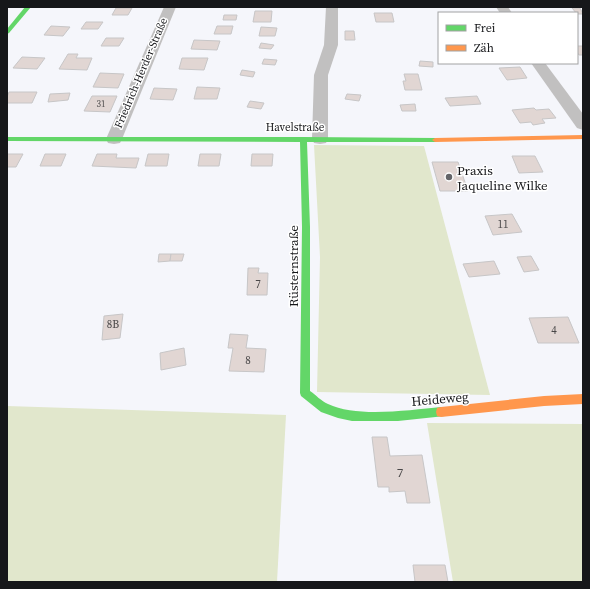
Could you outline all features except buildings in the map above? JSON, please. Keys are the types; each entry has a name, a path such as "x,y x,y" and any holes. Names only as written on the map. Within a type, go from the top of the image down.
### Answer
{"street":[{"path":"7,32 28,7"},
{"name":"Friedrich-Herder-Straße","path":"114,139 170,7"},
{"path":"320,139 320,82 325,59 331,45 332,7"},
{"path":"539,64 583,125"},
{"name":"Havelstraße","path":"7,139 491,140 583,137"},
{"name":"Rüsternstraße","path":"303,139 306,227 305,393"},
{"name":"Heideweg","path":"305,393 325,408 349,413 385,417 470,410 550,399 583,399"}],"green space":[{"path":"314,145 424,146 490,395 317,392 320,257"},
{"path":"7,406 286,415 277,582 7,582"},
{"path":"427,423 583,424 583,582 453,582"}],"traffic: fast":[{"path":"7,32 28,7"},
{"path":"7,139 435,140"},
{"path":"303,139 306,227 305,393 325,408 338,413 352,415 382,417 441,412"}],"traffic: slow":[{"path":"435,140 583,137"},
{"path":"441,412 544,401 583,399"}],"place":[{"name":"Praxis Jaqueline Wilke","path":"449,177"}]}
